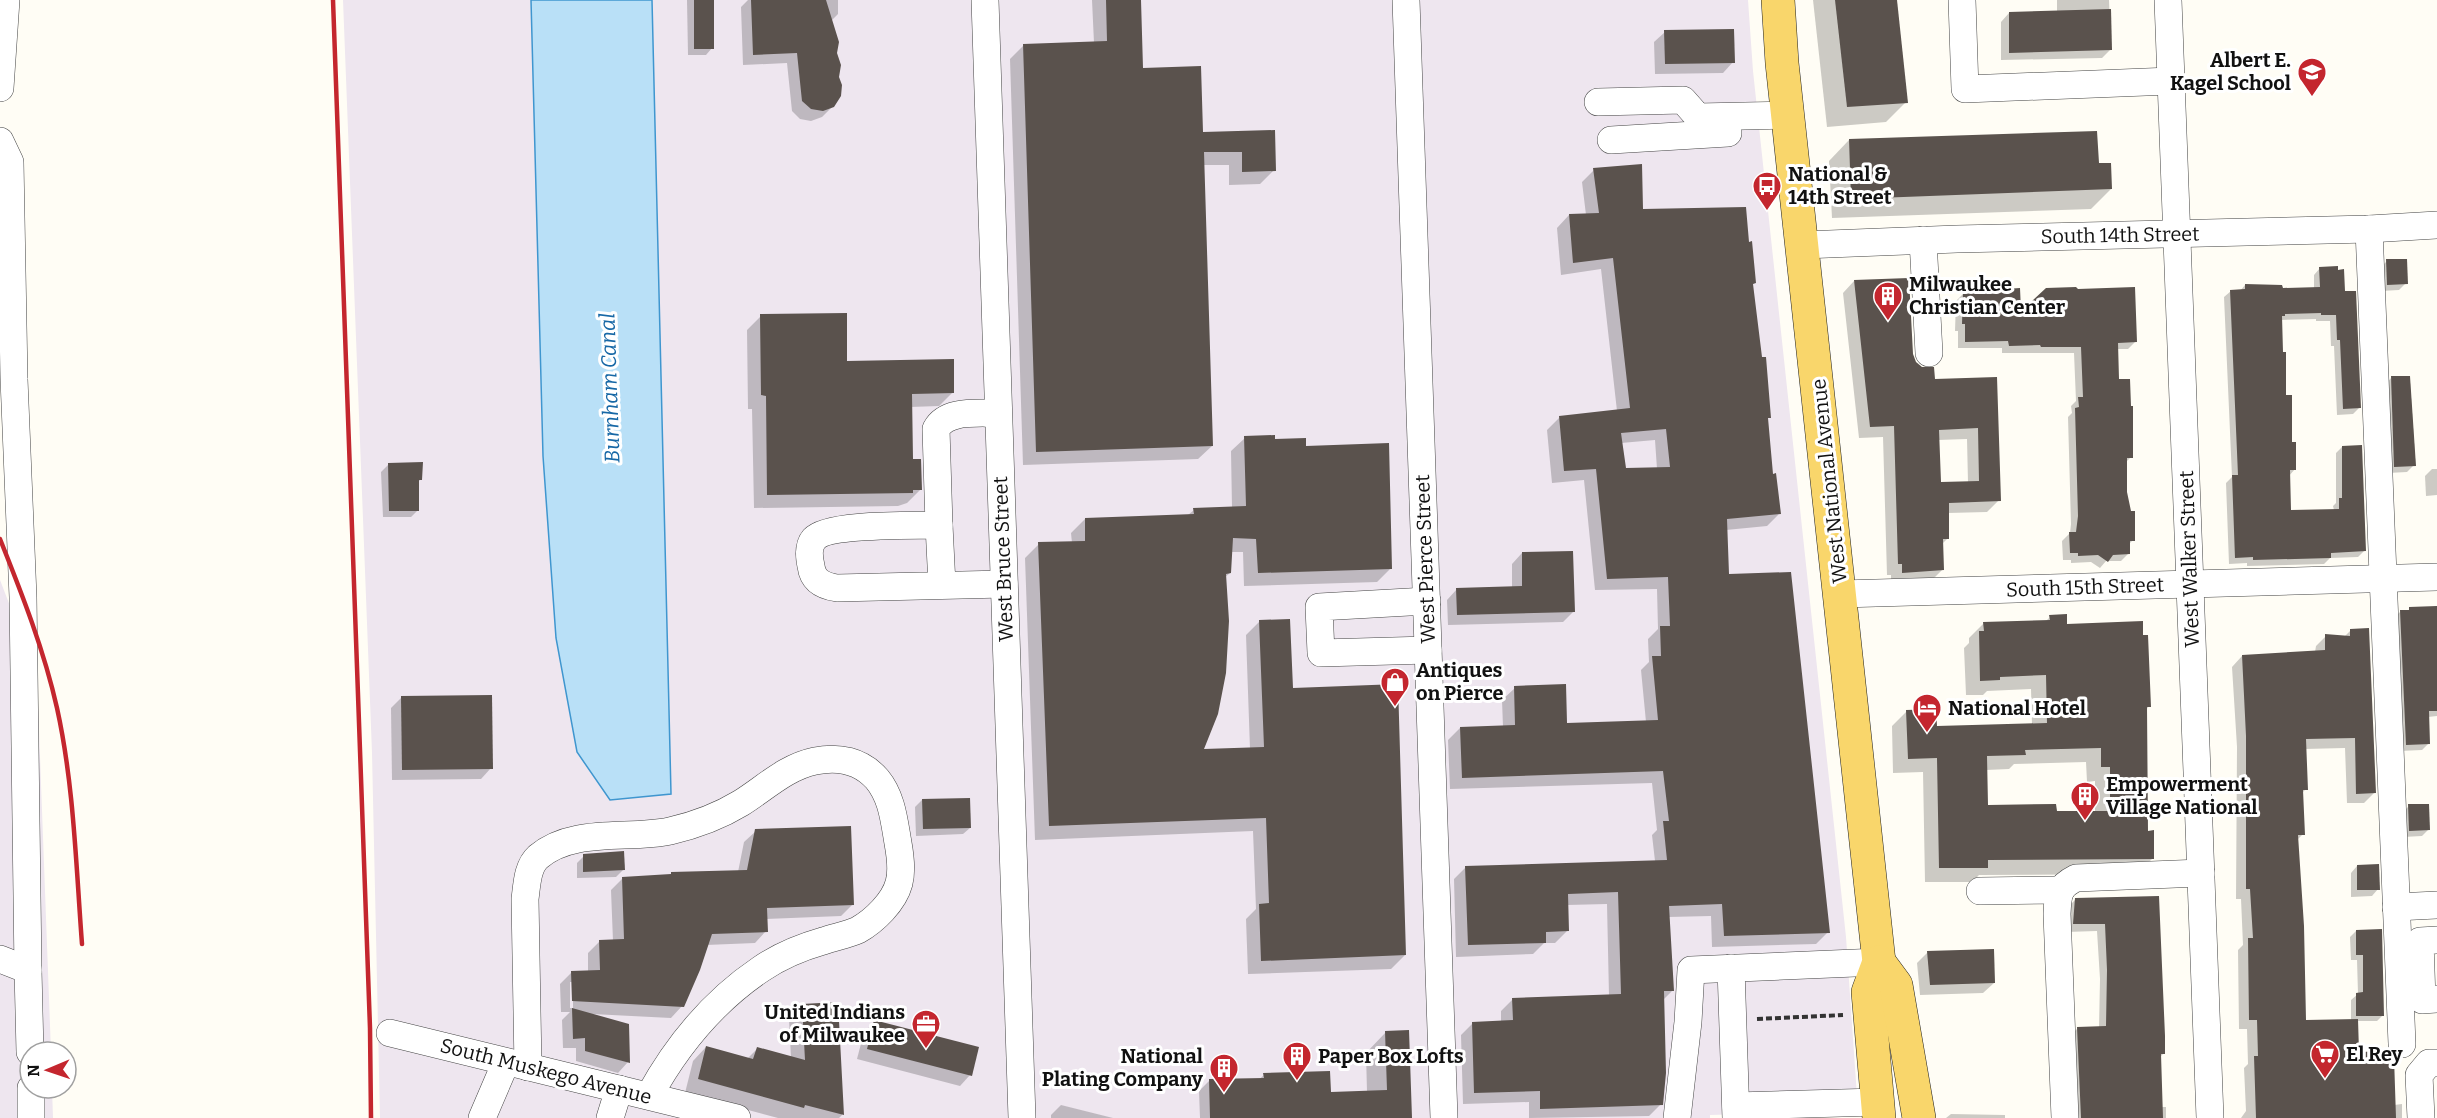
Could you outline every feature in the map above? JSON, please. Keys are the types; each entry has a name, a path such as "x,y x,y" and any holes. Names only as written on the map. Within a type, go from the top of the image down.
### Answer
{"main road":[{"name":"West National Avenue","path":"1778,0 1788,122 1841,594 1879,962 1868,992 1878,1110"},
{"name":"West National Avenue","path":"1879,962 1896,985 1918,1109"},
{"path":"1878,1110 1918,1109"}],"street":[{"path":"0,88 6,0"},
{"name":"West Bruce Street","path":"985,0 1022,1118"},
{"name":"West Pierce Street","path":"1406,0 1444,1118"},
{"path":"1962,0 1965,89 2171,81"},
{"name":"West Walker Street","path":"2168,0 2210,1118"},
{"path":"1598,102 1683,100 1698,117 1788,122"},
{"path":"1611,140 1788,122"},
{"path":"0,141 10,162 14,379 22,597 30,1040"},
{"name":"South 14th Street","path":"1803,245 2369,229 2437,225"},
{"path":"2369,229 2402,1044"},
{"path":"1923,240 1929,353"},
{"path":"942,585 936,429 945,419 955,415 998,413"},
{"path":"939,525 839,529 820,534 811,544 813,575 825,586 837,588 1004,584"},
{"name":"South 15th Street","path":"1841,594 2437,577"},
{"path":"1426,601 1319,607 1320,642 1321,654 1428,650"},
{"path":"482,1118 517,1064 525,899 528,873 537,857 562,844 604,835 667,832 706,822 741,803 783,774 815,761 846,759 872,773 883,786 892,808 899,850 899,884 887,904 872,921 856,931 803,947 762,968 726,997 679,1046 649,1096"},
{"path":"2065,1118 2056,914 2064,884 2076,878 2201,873"},
{"path":"1980,891 2061,890"},
{"path":"2396,907 2437,905"},
{"path":"2430,1000 2420,941 2437,940"},
{"path":"0,959 28,970"},
{"path":"1677,1118 1688,1022 1691,970 1879,962"},
{"path":"1731,968 1736,1112 1878,1110"},
{"name":"South Muskego Avenue","path":"390,1034 737,1118"},
{"path":"2421,1118 2419,1075 2429,1063 2437,1063"},
{"path":"610,1118 619,1089"},
{"path":"31,1100 31,1118"}],"path":[{"path":"1733,1020 1849,1014"}],"shaded area":[{"path":"343,0 531,0 543,456 556,638 577,752 610,800 671,793 652,0 1748,0 1753,71 1846,937 1858,1111 1710,1115 1710,1118 380,1118 372,753"},
{"path":"0,580 37,676 51,1040 18,1040 18,1100 52,1100 53,1118 0,1118"}],"water":[{"name":"Burnham Canal","path":"531,0 652,0 671,794 610,800 577,752 556,638 543,456"}],"building":[{"path":"694,0 714,0 714,49 694,49"},
{"path":"751,0 826,0 839,42 837,53 841,65 839,77 842,85 841,96 834,107 823,111 811,109 802,101 797,53 753,55"},
{"path":"1106,0 1141,0 1143,68 1201,66 1203,132 1275,130 1276,171 1242,172 1242,152 1204,152 1213,446 1036,452 1023,44 1107,41"},
{"path":"1835,0 1897,0 1908,103 1847,107"},
{"path":"2111,9 2112,50 2009,53 2009,12"},
{"path":"1734,29 1735,63 1665,64 1664,30"},
{"path":"2097,131 2099,163 2111,163 2112,189 1851,199 1849,139"},
{"path":"1642,164 1643,209 1746,207 1749,242 1752,241 1756,283 1753,284 1762,357 1766,357 1773,474 1776,473 1781,514 1727,519 1729,574 1791,572 1830,933 1724,936 1722,904 1669,906 1674,991 1664,991 1666,1073 1663,1105 1540,1109 1540,1091 1474,1093 1472,1022 1513,1020 1512,998 1621,994 1618,892 1568,894 1569,931 1546,932 1546,943 1468,945 1465,866 1667,860 1663,821 1669,821 1663,771 1462,778 1460,727 1515,725 1514,686 1566,684 1567,723 1658,720 1652,656 1661,656 1660,626 1670,626 1668,577 1607,579 1596,469 1564,471 1559,416 1630,408 1613,258 1573,263 1569,214 1599,213 1593,168","holes":["1666,429 1670,467 1626,468 1621,433"]},
{"path":"2386,259 2407,259 2408,284 2387,285"},
{"path":"2338,266 2338,270 2344,269 2345,291 2356,291 2361,408 2343,409 2340,340 2337,340 2336,315 2321,315 2321,313 2282,316 2283,352 2286,352 2286,395 2292,395 2292,442 2296,442 2296,470 2290,470 2291,510 2339,509 2339,498 2342,498 2342,446 2362,445 2366,551 2331,553 2331,558 2253,560 2253,557 2235,558 2232,475 2238,475 2230,290 2245,289 2245,284 2282,285 2283,288 2320,287 2319,267"},
{"path":"1909,278 1913,354 1916,362 1922,367 1934,367 1935,379 1997,377 2001,501 1949,503 1949,539 1943,539 1944,570 1902,573 1902,564 1898,564 1894,426 1870,427 1854,280","holes":["1978,428 1979,481 1941,482 1939,430"]},
{"path":"2076,287 2078,289 2135,287 2137,342 2118,343 2119,379 2130,379 2131,406 2133,406 2133,458 2127,458 2127,492 2131,511 2135,511 2135,541 2130,541 2130,554 2113,555 2108,562 2098,555 2078,556 2078,553 2070,553 2069,532 2076,532 2078,516 2075,408 2079,407 2078,397 2083,397 2081,347 2009,346 2008,341 1965,342 1965,324 1962,324 1963,292 2020,288 2021,311 2046,288"},
{"path":"847,313 847,361 954,359 954,393 912,394 913,459 921,459 922,490 913,490 913,493 767,495 766,396 761,395 760,314"},
{"path":"2391,376 2410,376 2416,466 2394,467"},
{"path":"1275,435 1275,439 1306,438 1306,446 1389,443 1392,569 1258,573 1256,539 1233,538 1231,573 1226,574 1229,621 1226,673 1218,714 1204,749 1264,747 1259,620 1290,619 1293,688 1398,684 1406,955 1261,961 1259,904 1269,903 1266,818 1049,826 1038,542 1085,541 1085,518 1194,514 1193,508 1246,506 1244,436"},
{"path":"423,462 422,480 419,480 419,511 389,511 388,463"},
{"path":"1573,551 1575,612 1457,615 1456,588 1522,586 1522,552"},
{"path":"2437,606 2437,711 2429,711 2430,744 2406,745 2400,610 2409,610 2409,607"},
{"path":"2067,614 2067,624 2143,621 2143,635 2148,635 2151,707 2147,707 2148,831 2154,830 2154,859 1988,860 1988,868 1939,868 1937,758 1908,759 1906,710 1936,709 1937,726 2047,723 2046,675 2000,677 2000,680 1980,681 1979,631 1984,631 1983,622 2050,620 2049,615","holes":["2101,748 2101,767 2110,767 2110,811 2057,811 2056,804 1988,805 1987,756 2026,755 2025,750"]},
{"path":"2369,628 2376,793 2356,794 2355,738 2306,739 2308,790 2303,790 2305,835 2298,835 2304,926 2306,1020 2358,1019 2359,1052 2388,1051 2394,1057 2396,1118 2256,1118 2254,1056 2258,1056 2257,1020 2249,1020 2248,938 2253,938 2250,889 2246,889 2246,736 2242,655 2325,650 2325,634 2350,636 2350,629"},
{"path":"492,695 493,769 402,770 401,696"},
{"path":"970,798 971,828 923,829 922,799"},
{"path":"2408,804 2429,804 2430,830 2409,831"},
{"path":"851,826 854,905 767,908 768,932 712,934 684,1007 572,1001 571,971 600,970 599,940 624,939 622,877 671,874 671,872 747,870 755,829"},
{"path":"624,851 625,870 583,872 583,854"},
{"path":"2379,864 2380,890 2357,890 2357,865"},
{"path":"2159,896 2165,1036 2165,1054 2161,1054 2163,1118 2081,1118 2077,1027 2106,1026 2107,970 2105,924 2073,924 2075,898"},
{"path":"2382,929 2384,1016 2356,1016 2356,993 2363,992 2363,955 2356,955 2356,930"},
{"path":"1994,949 1995,983 1930,985 1927,951"},
{"path":"838,1002 844,1115 805,1105 804,1108 698,1079 706,1046 753,1059 757,1047 805,1060 802,1004"},
{"path":"572,1008 629,1024 630,1063 585,1051 585,1038 573,1039"},
{"name":"United Indians of Milwaukee","path":"874,1020 979,1047 972,1076 867,1049"},
{"name":"Paper Box Lofts","path":"1409,1030 1412,1118 1210,1118 1209,1079 1264,1078 1263,1073 1330,1071 1331,1092 1387,1090 1385,1031"}],"railway":[{"path":"333,0 370,1028 371,1118"},
{"path":"0,539 39,644 52,686 63,737 71,796 82,944"}],"place":[{"name":"Albert E. Kagel School","path":"2312,98"},
{"name":"National & 14th Street","path":"1767,212"},
{"name":"Milwaukee Christian Center","path":"1888,322"},
{"name":"Antiques on Pierce","path":"1395,708"},
{"name":"National Hotel","path":"1927,734"},
{"name":"Empowerment Village National","path":"2085,822"},
{"name":"United Indians of Milwaukee","path":"926,1050"},
{"name":"El Rey","path":"2325,1080"},
{"name":"Paper Box Lofts","path":"1297,1082"},
{"name":"National Plating Company","path":"1224,1094"}]}
